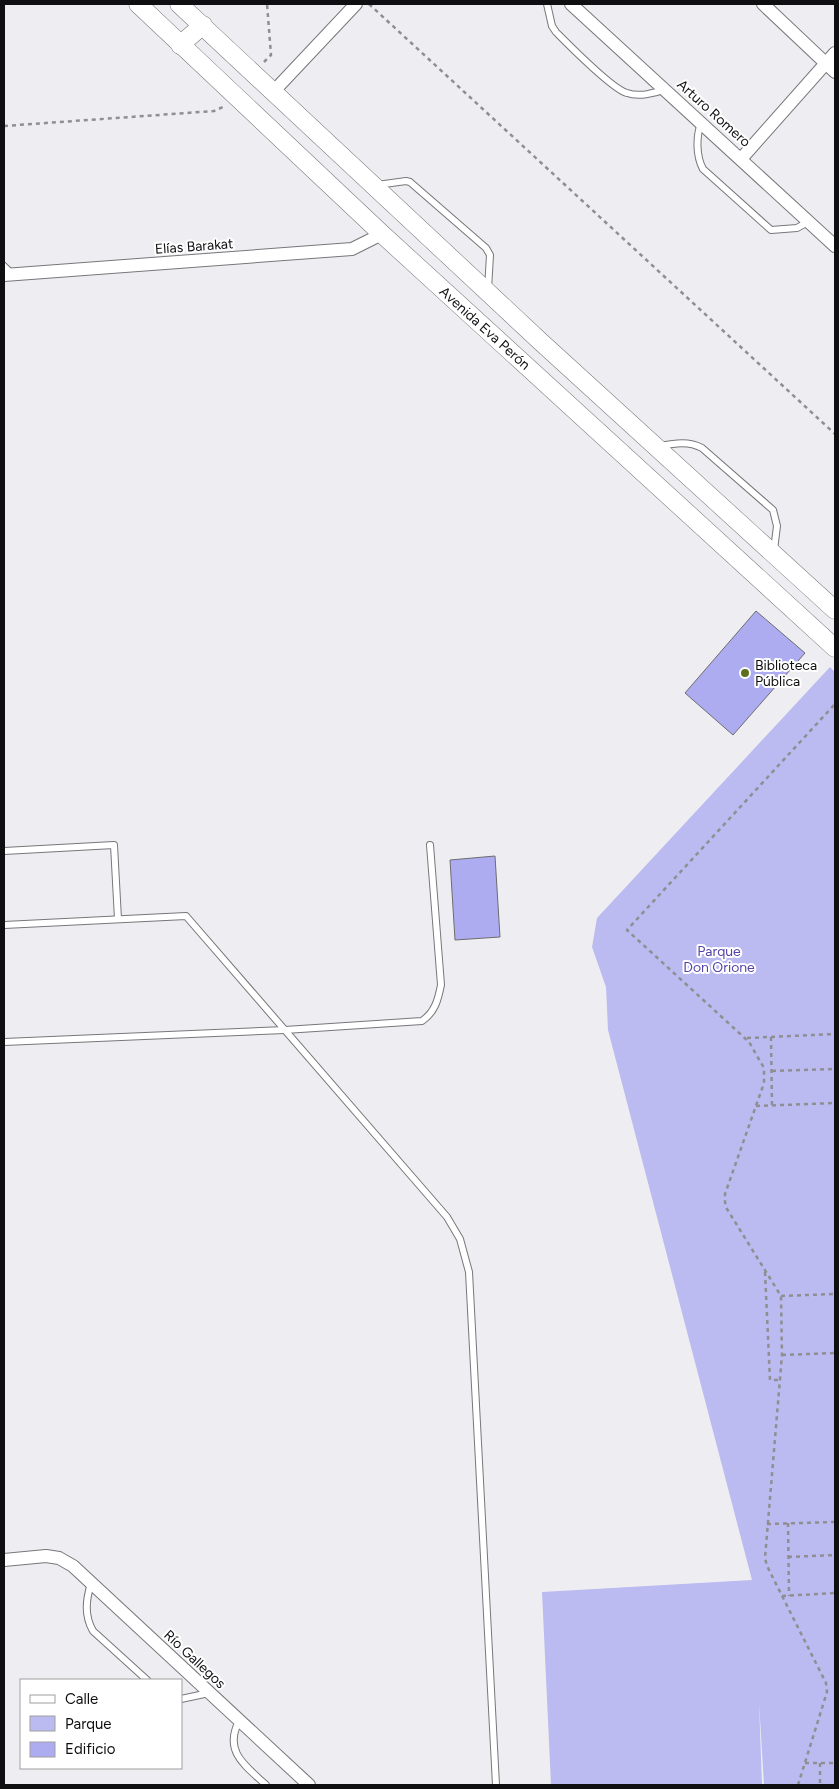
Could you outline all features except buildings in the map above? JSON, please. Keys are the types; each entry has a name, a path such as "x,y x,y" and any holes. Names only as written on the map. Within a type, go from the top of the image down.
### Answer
{"main road":[{"name":"Avenida Eva Perón","path":"138,4 382,234 835,648"},
{"name":"Avenida Eva Perón","path":"179,4 541,342 835,610"},
{"path":"180,45 203,25"},
{"path":"323,177 340,154"},
{"path":"524,363 541,342"},
{"path":"753,573 772,553"}],"street":[{"path":"274,91 356,4"},
{"name":"Arturo Romero","path":"571,4 835,246"},
{"path":"762,4 831,68"},
{"path":"741,159 831,68 835,53"},
{"name":"Elías Barakat","path":"7,272 352,249 382,234"},
{"name":"Río Gallegos","path":"4,1560 46,1556 59,1558 73,1566 308,1785"}],"lane":[{"path":"547,4 552,26 556,32 616,87 628,94 655,93 665,89"},
{"path":"701,122 697,134 699,162 702,169 771,230 797,228 809,221"},
{"path":"374,186 410,182 486,248 490,255 488,292"},
{"path":"656,447 669,444 695,444 773,510 777,526 772,553"},
{"path":"4,851 114,845 118,919"},
{"path":"4,1042 285,1030 422,1021 429,1016 438,999 441,986 430,845"},
{"path":"4,925 186,916 447,1217 460,1240 469,1272 496,1785"},
{"path":"91,1583 86,1608 90,1626 93,1631 146,1679"},
{"path":"182,1699 210,1693"},
{"path":"239,1721 236,1728 235,1753 238,1759 266,1785"}],"path":[{"path":"254,73 271,55 267,4"},
{"path":"369,4 835,434"},
{"path":"4,126 214,111 224,107 235,95"},
{"path":"798,1785 827,1692 826,1683 767,1566 765,1558 782,1355 781,1296 724,1202 725,1194 764,1083 765,1075 761,1060 745,1038 627,930 835,704"},
{"path":"745,1038 835,1034"},
{"path":"770,1037 772,1106"},
{"path":"772,1072 835,1069"},
{"path":"756,1106 835,1103"},
{"path":"765,1270 770,1380 780,1380"},
{"path":"781,1296 835,1294"},
{"path":"782,1355 835,1353"},
{"path":"767,1524 835,1522"},
{"path":"788,1523 789,1596"},
{"path":"788,1557 835,1556"},
{"path":"782,1596 835,1594"},
{"path":"805,1763 835,1763"},
{"path":"820,1763 820,1785"}],"green space":[{"name":"Parque Don Orione","path":"830,667 835,672 835,1785 764,1785 759,1702 762,1785 551,1785 542,1592 752,1580 608,1030 606,987 592,947 597,918"}],"place":[{"name":"Biblioteca Pública","path":"745,673"}]}
